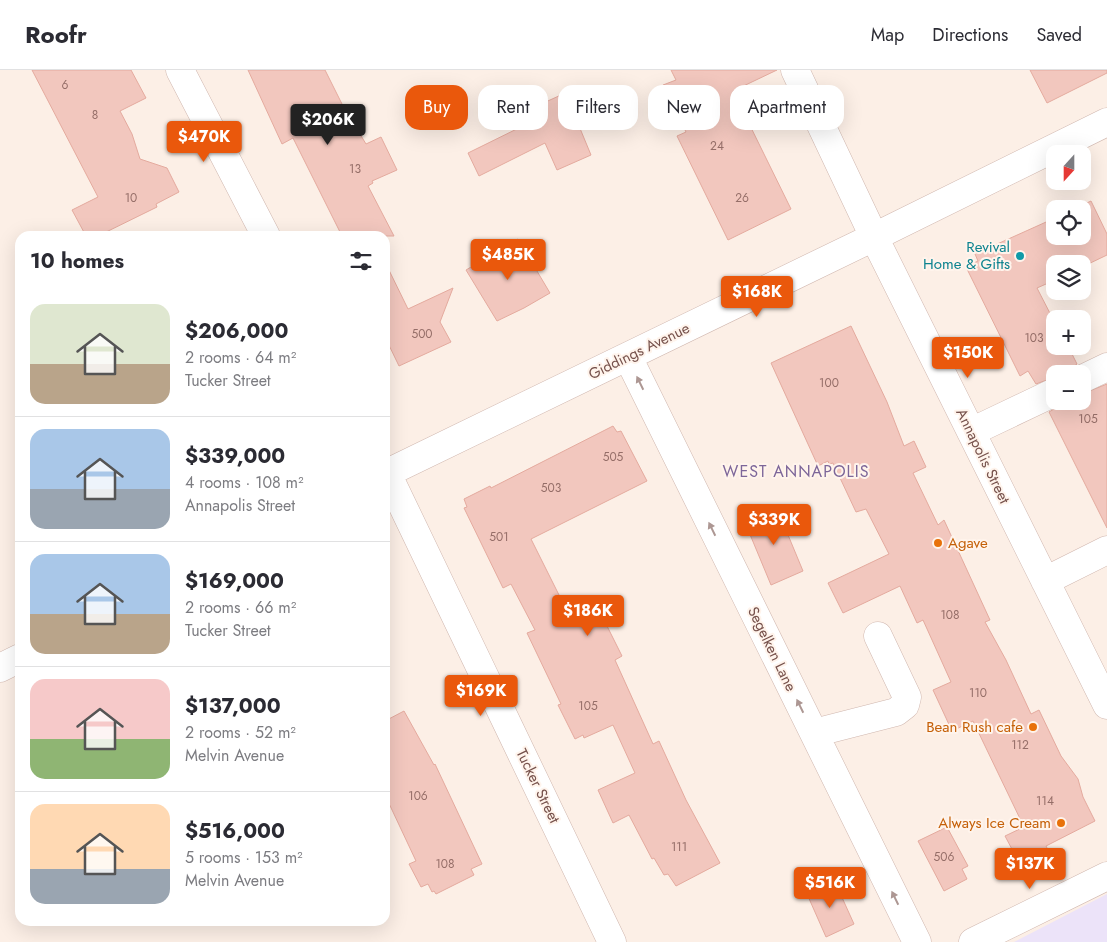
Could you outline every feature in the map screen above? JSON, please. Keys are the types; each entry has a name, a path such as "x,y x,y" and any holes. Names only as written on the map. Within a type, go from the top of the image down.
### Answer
{"street":[{"path":"180,70 263,231"},
{"name":"Annapolis Street","path":"795,70 874,237 1107,705"},
{"name":"Giddings Avenue","path":"390,470 628,357 1107,122"},
{"name":"Segelken Lane","path":"628,357 917,942"},
{"path":"1091,375 1107,367"},
{"path":"971,432 1046,396"},
{"name":"Tucker Street","path":"390,480 612,942"},
{"path":"1045,581 1107,550"},
{"path":"814,733 896,712 905,706 907,697 878,636"},
{"path":"0,668 15,660"},
{"path":"973,942 1107,876"}],"shaded area":[{"path":"1107,894 1107,942 1014,942"}],"building":[{"path":"32,70 131,70 146,98 120,111 132,134 140,159 167,168 179,192 156,204 157,207 108,231 83,231 72,210 98,197"},
{"path":"248,70 325,70 343,106 366,144 381,137 397,170 372,181 373,183 368,186 394,236 390,236 390,231 340,231 293,138 282,144"},
{"path":"671,70 777,70 746,85 730,85 730,130 752,130 791,209 728,240 677,136 686,132 685,130 720,130 720,85 663,85 676,80"},
{"path":"1030,70 1107,70 1107,73 1047,103"},
{"path":"558,96 558,130 581,130 591,155 557,170 545,143 479,176 468,153 515,130 548,130 548,101"},
{"path":"1091,201 1107,234 1107,255 1091,263 1091,255 1046,255 1046,284 1037,288 1048,310 1046,310 1046,355 1072,355 1077,364 1046,365 1046,380 1036,384 1028,371 1020,376 966,267 978,261 975,254 1046,222 1046,245 1091,245"},
{"path":"518,239 550,293 497,321 466,270"},
{"path":"390,272 408,309 453,288 440,322 451,342 399,366 390,347"},
{"path":"851,326 887,402 904,446 914,441 926,467 913,473 938,525 944,520 990,620 985,622 1006,660 1031,714 1039,710 1061,756 1078,779 1083,797 1095,821 1046,846 1050,854 1022,868 1005,836 1024,827 973,721 952,731 933,690 951,682 923,620 917,623 900,586 843,613 828,583 889,554 866,509 856,512 833,463 829,464 828,461 818,466 771,363"},
{"path":"1107,384 1107,528 1049,412 1052,410 1091,410 1091,390"},
{"path":"613,426 617,432 621,431 647,481 531,539 573,623 599,610 622,656 615,660 653,744 659,741 686,800 720,863 676,886 668,874 664,875 654,858 652,859 629,815 613,823 598,790 635,773 613,725 584,738 583,735 575,739 558,705 561,704 527,633 535,630 511,584 503,588 464,508 467,507 464,499 490,486 491,488"},
{"path":"776,506 803,571 771,585 744,520"},
{"path":"404,711 435,764 482,864 471,869 474,875 436,894 434,891 432,892 428,884 421,887 409,864 416,861 390,806 390,718"},
{"path":"947,827 968,866 962,869 967,879 944,891 918,841"},
{"path":"835,882 854,924 826,937 807,894"}],"place":[{"name":"Revival Home & Gifts","path":"1020,256"},
{"name":"Agave","path":"938,543"},
{"name":"Bean Rush cafe","path":"1033,727"},
{"name":"Always Ice Cream","path":"1061,823"}],"district":[{"name":"WEST ANNAPOLIS","path":"796,471"}]}
